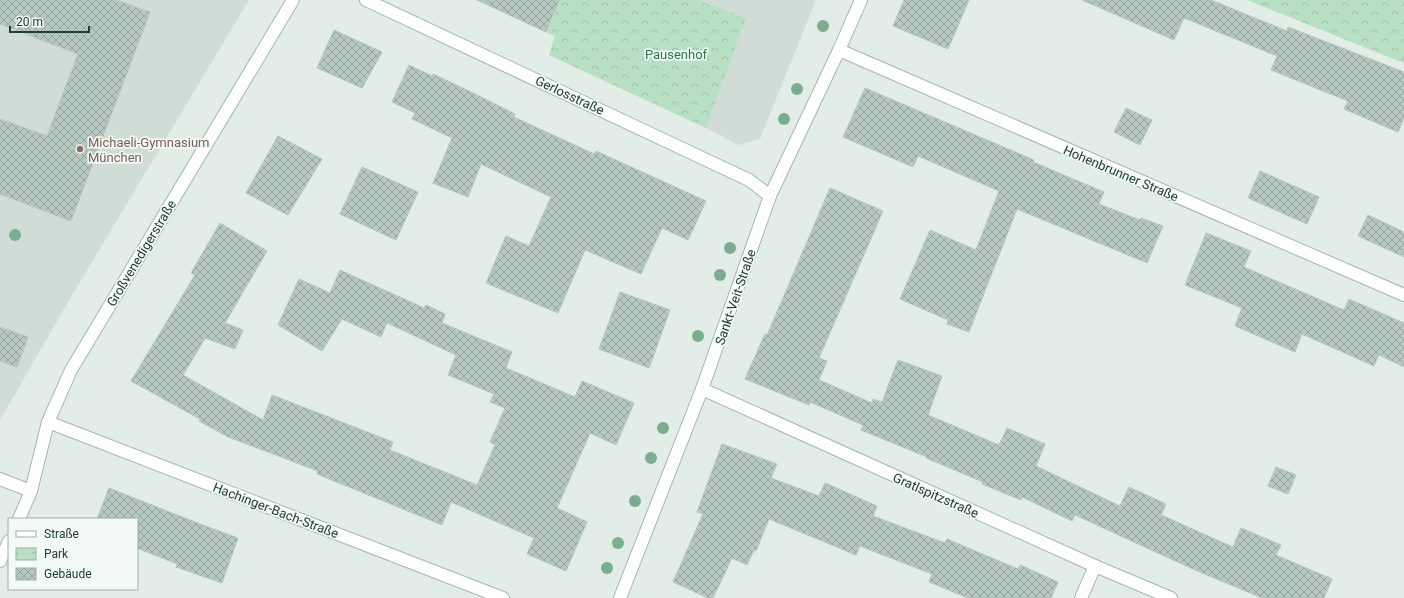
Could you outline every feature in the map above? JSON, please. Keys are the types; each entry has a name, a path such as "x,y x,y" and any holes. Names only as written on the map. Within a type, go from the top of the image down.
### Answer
{"street":[{"name":"Großvenedigerstraße","path":"18,518 31,491 48,422 71,370 292,0"},
{"name":"Gerlosstraße","path":"366,0 749,180 770,196"},
{"name":"Sankt-Veit-Straße","path":"620,598 702,390 770,196 860,0"},
{"name":"Hohenbrunner Straße","path":"838,50 1404,295"},
{"name":"Gratlspitzstraße","path":"702,390 1095,566 1171,598"},
{"name":"Hachinger-Bach-Straße","path":"48,422 503,598"},
{"path":"0,479 31,491"},
{"path":"0,561 8,543"},
{"path":"1081,598 1095,566"}],"shaded area":[{"name":"Michaeli-Gymnasium München","path":"0,0 249,0 71,297 0,420"},
{"name":"Pausenhof","path":"477,0 816,0 760,139 738,145 706,128 549,55 555,36"}],"green space":[{"name":"Pausenhof","path":"559,0 698,0 746,18 706,128 549,55 555,36 546,32"},
{"path":"1247,0 1404,0 1404,63 1391,58"}],"building":[{"path":"0,0 116,0 150,12 71,221 0,194 0,119 47,136 78,54 0,24"},
{"path":"477,0 559,0 546,32"},
{"path":"904,0 969,0 948,49 893,26"},
{"path":"1082,0 1211,0 1287,31 1288,27 1404,72 1404,118 1398,132 1344,109 1348,101 1271,70 1277,56 1184,18 1174,40"},
{"path":"334,30 382,52 362,88 317,68"},
{"path":"409,65 432,76 433,74 471,92 515,114 514,117 594,154 596,151 706,201 688,240 662,228 641,274 585,250 558,313 486,283 506,236 529,246 551,197 481,164 468,197 433,183 452,138 412,119 415,113 392,102"},
{"path":"865,88 1034,160 1033,162 1104,192 1099,204 1140,220 1141,218 1163,226 1147,263 1017,209 969,332 947,324 948,320 900,299 930,230 976,250 999,191 918,156 913,167 843,137"},
{"path":"1126,108 1152,120 1140,145 1114,132"},
{"path":"278,136 322,159 288,215 246,193"},
{"path":"362,167 418,192 396,240 340,214"},
{"path":"1260,171 1319,197 1307,224 1248,198"},
{"path":"830,188 883,211 819,358 827,361 819,380 872,403 873,399 882,402 898,360 942,376 928,415 999,445 1007,428 1045,444 1036,466 1120,506 1129,487 1166,504 1161,515 1233,547 1241,528 1281,545 1276,555 1332,579 1324,598 1262,598 1195,570 1075,515 1072,521 1022,497 1021,500 982,484 983,482 926,458 927,457 861,430 863,425 810,402 809,405 745,379 765,334 767,335"},
{"path":"1368,215 1404,232 1404,257 1358,236"},
{"path":"220,223 267,251 225,323 243,330 235,349 205,338 183,375 263,420 272,395 393,442 390,450 477,485 495,445 490,442 505,408 490,402 494,394 448,375 456,355 387,323 381,337 342,319 322,351 278,325 299,279 330,293 340,270 424,308 426,305 445,314 442,323 512,352 506,368 575,397 582,381 634,403 616,445 590,433 557,508 587,522 566,571 527,554 534,538 451,502 442,525 317,474 318,471 228,437 199,421 200,419 131,381 195,275 191,273"},
{"path":"1206,233 1251,251 1244,267 1344,310 1349,299 1404,323 1404,367 1379,355 1374,366 1302,334 1295,352 1235,326 1242,308 1185,285"},
{"path":"620,292 670,310 649,368 599,349"},
{"path":"0,327 28,337 17,367 0,361"},
{"path":"722,444 777,464 771,478 819,496 825,483 877,506 873,516 945,543 947,539 1018,569 1020,565 1058,582 1051,598 968,598 929,582 932,574 860,546 856,555 769,519 756,551 754,550 747,565 732,558 713,598 708,598 673,582 703,514 697,512"},
{"path":"1276,467 1296,475 1288,494 1268,486"},
{"path":"109,488 238,538 222,583 176,567 177,564 138,548 138,518 97,518"}],"place":[{"name":"Michaeli-Gymnasium München","path":"80,149"}]}
